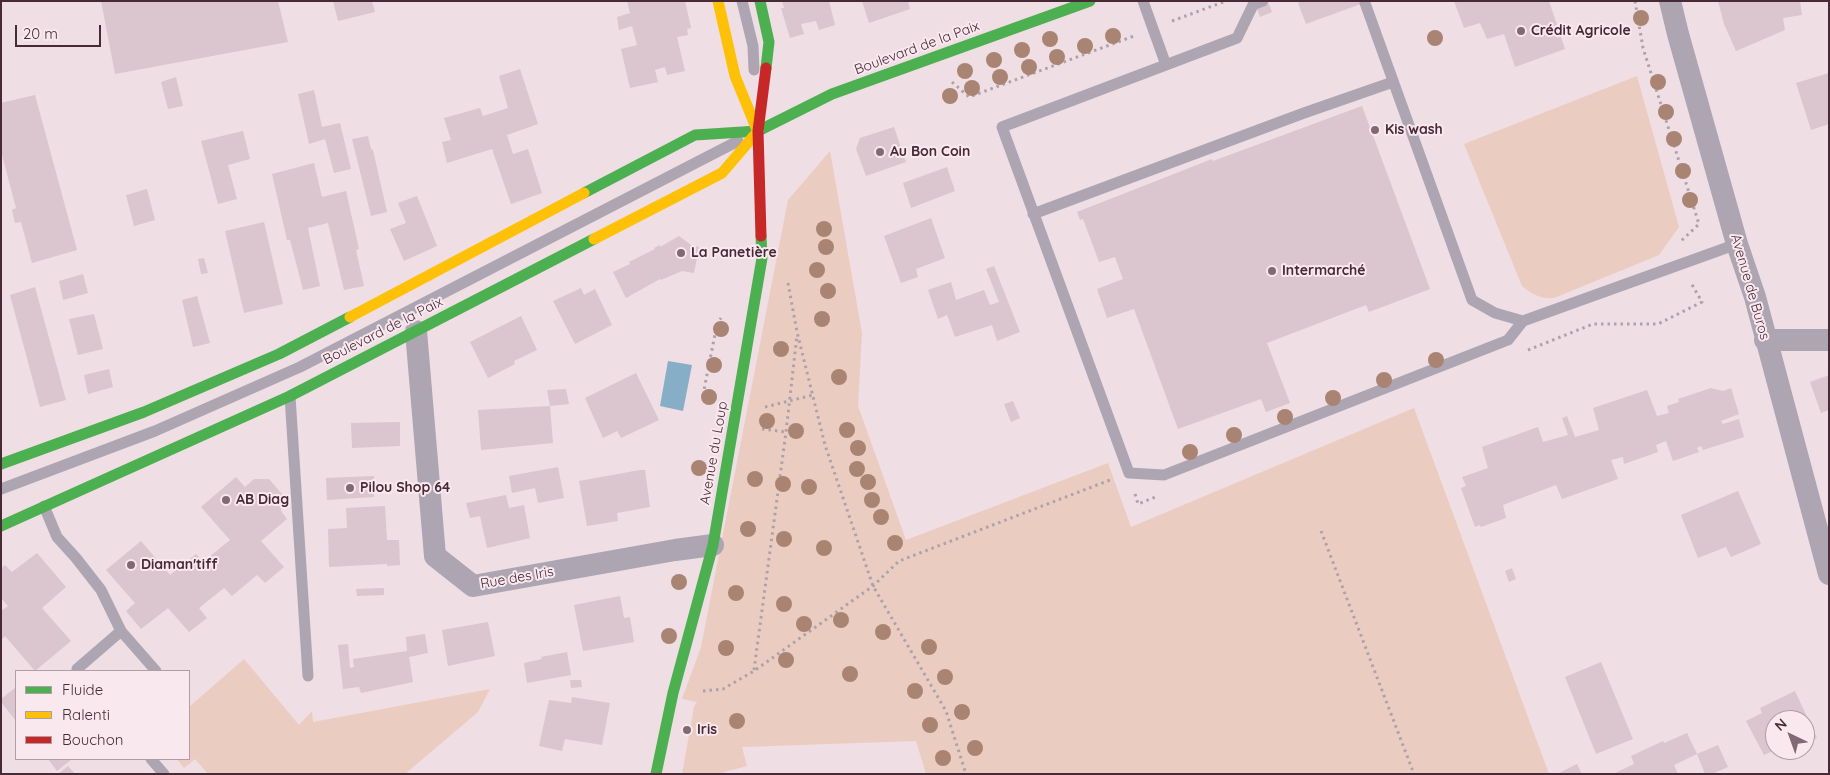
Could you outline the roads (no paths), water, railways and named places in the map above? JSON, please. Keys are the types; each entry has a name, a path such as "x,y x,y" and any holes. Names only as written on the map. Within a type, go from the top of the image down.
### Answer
{"main road":[{"name":"Avenue du Loup","path":"718,1 735,76 758,131"},
{"name":"Avenue du Loup","path":"656,774 673,693 713,545 762,258 758,131 769,42 760,1"},
{"name":"Boulevard de la Paix","path":"1,526 290,396 722,173 758,131 832,94 1090,1"},
{"name":"Boulevard de la Paix","path":"1,464 144,412 279,354 695,135 758,131"}],"street":[{"name":"Avenue de Buros","path":"1670,1 1737,244 1755,297 1829,574"},
{"name":"Rue des Iris","path":"416,331 435,556 473,586 713,545"},
{"path":"1765,340 1829,340"}],"lane":[{"path":"1,489 155,431 300,367 758,131 753,46 742,1"},
{"path":"1143,1 1166,65"},
{"path":"1263,1 1252,5 1237,38 1002,127 1128,473 1164,474 1508,340 1523,321 1737,244"},
{"path":"1365,3 1472,300 1495,313 1523,321"},
{"path":"1033,214 1304,113 1393,82"},
{"path":"300,367 412,284"},
{"path":"290,396 308,676"},
{"path":"44,506 57,538 76,558 101,590 121,631 155,670"},
{"path":"78,670 121,631"},
{"path":"153,760 164,774"}],"water":[{"path":"668,361 692,365 683,411 660,406"}],"place":[{"name":"Crédit Agricole","path":"1521,31"},
{"name":"Kis wash","path":"1375,130"},
{"name":"Au Bon Coin","path":"880,152"},
{"name":"La Panetière","path":"681,253"},
{"name":"Intermarché","path":"1272,271"},
{"name":"Pilou Shop 64","path":"350,488"},
{"name":"AB Diag","path":"226,500"},
{"name":"Diaman'tiff","path":"131,565"},
{"name":"Iris","path":"687,730"}]}
